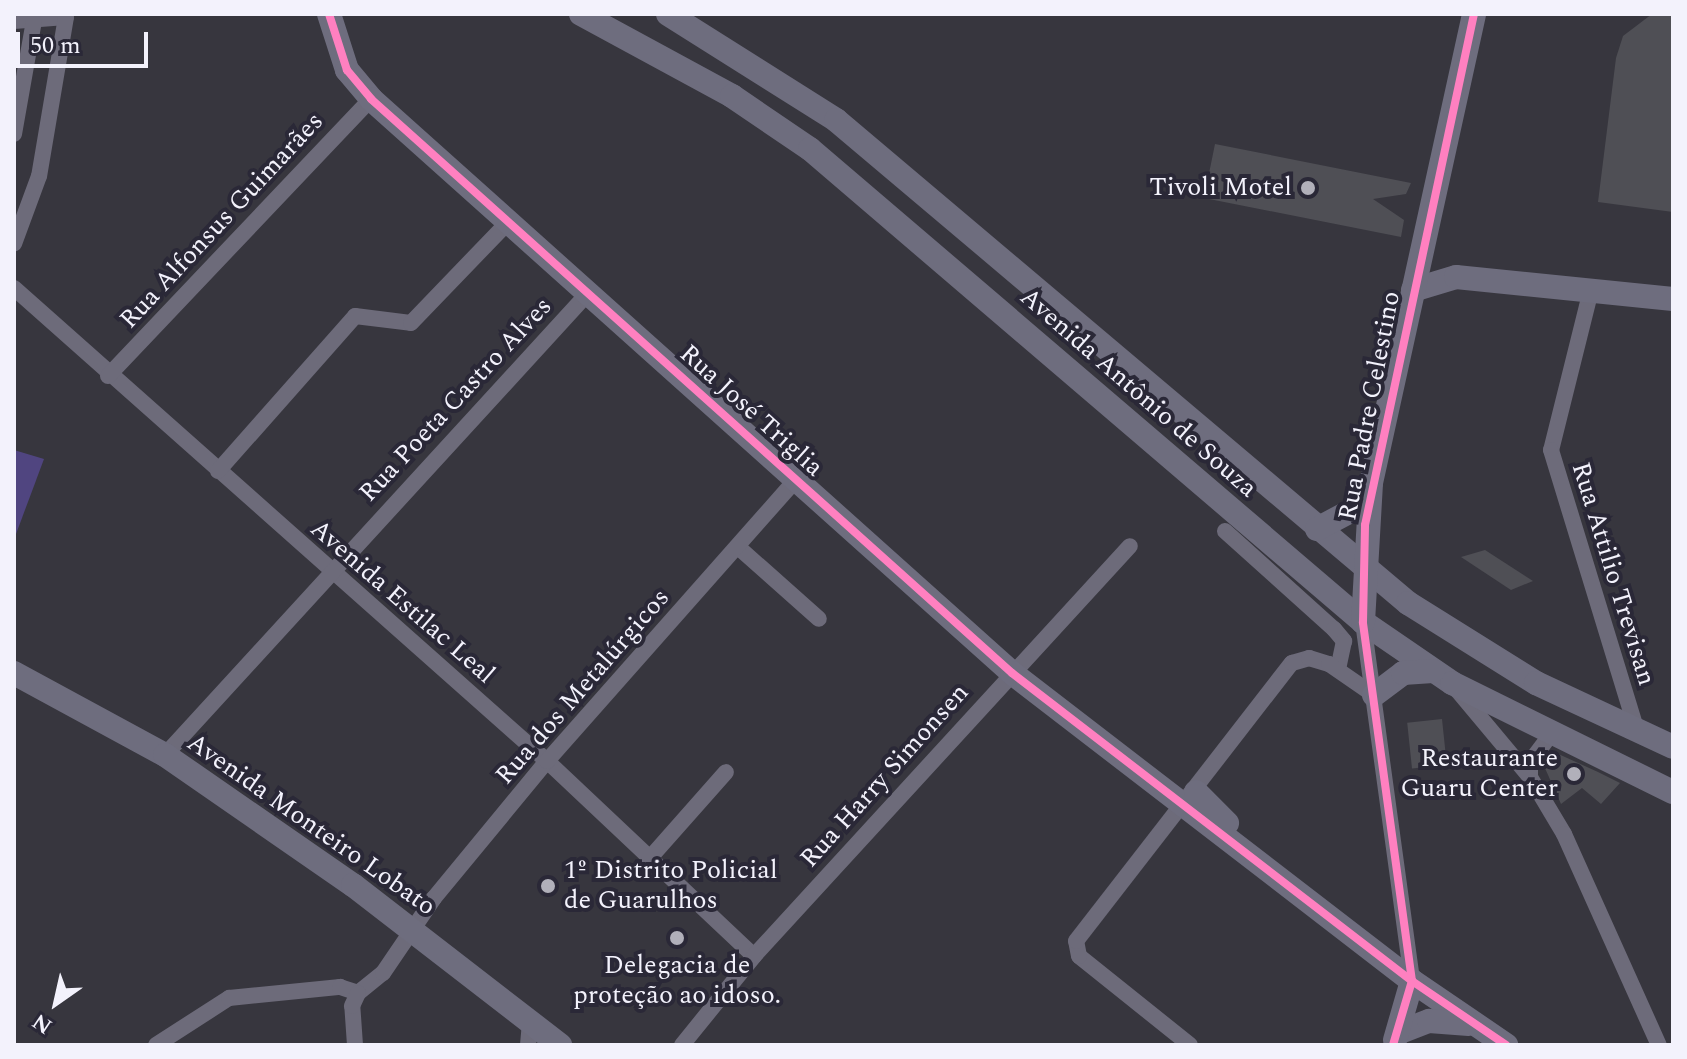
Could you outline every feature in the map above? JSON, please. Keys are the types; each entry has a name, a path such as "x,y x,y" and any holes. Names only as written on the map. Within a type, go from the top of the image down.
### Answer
{"main road":[{"name":"Rua José Triglia","path":"329,14 347,70 371,99 590,291 1012,673 1190,800 1273,875 1412,981 1506,1045"},
{"name":"Avenida Antônio de Souza","path":"581,14 732,96 810,149 1363,622 1443,677 1550,735 1673,792"},
{"name":"Avenida Antônio de Souza","path":"668,14 836,120 1362,569 1485,654 1637,732 1673,747"},
{"name":"Rua Padre Celestino","path":"1363,622 1362,569 1371,483 1474,14"},
{"path":"1423,245 1456,277"},
{"path":"1413,290 1456,277 1673,299"},
{"path":"1317,529 1352,510 1371,483"},
{"path":"1374,695 1403,673 1443,677"},
{"name":"Avenida Monteiro Lobato","path":"16,679 165,755 413,930 529,1034 560,1045"},
{"name":"Rua Padre Celestino","path":"1396,1038 1412,981"},
{"path":"1396,1038 1429,1021 1475,1025"}],"street":[{"path":"14,21 66,17 39,176 14,244"},
{"path":"14,134 34,21"},
{"name":"Rua Alfonsus Guimarães","path":"108,376 371,99"},
{"path":"218,471 355,316 411,323 510,220"},
{"name":"Avenida Estilac Leal","path":"14,288 108,376 547,761 754,956"},
{"name":"Rua Attilio Trevisan","path":"1591,290 1551,450 1637,732"},
{"name":"Rua Poeta Castro Alves","path":"165,755 330,571 590,291"},
{"name":"Rua dos Metalúrgicos","path":"358,993 383,973 413,930 547,761 796,480"},
{"path":"1225,531 1344,641 1338,669"},
{"name":"Rua Harry Simonsen","path":"682,1045 754,956 1130,546"},
{"path":"738,547 819,619"},
{"name":"Rua Padre Celestino","path":"1363,622 1412,981"},
{"path":"1190,1045 1079,956 1080,932 1190,800 1284,669 1309,658 1338,669 1374,695"},
{"path":"1443,677 1530,777 1591,885 1659,1045"},
{"path":"1530,777 1530,762 1550,735"},
{"path":"649,859 726,772"},
{"path":"163,1042 240,996 340,987 358,993 352,1006 355,1045"}],"shaded area":[{"path":"14,450 44,459 16,534 14,533"}],"building":[{"path":"1652,14 1673,14 1673,212 1598,202 1616,58 1623,36"},
{"name":"Tivoli Motel","path":"1215,144 1411,183 1406,194 1373,199 1404,220 1401,237 1204,198"},
{"path":"1485,550 1533,581 1511,590 1461,557"},
{"path":"1442,719 1447,765 1412,768 1407,723"},
{"name":"Restaurante Guaru Center","path":"1554,752 1620,783 1601,804 1582,788 1561,804 1544,766"}],"cycle path":[{"path":"329,14 347,70 371,99 1012,673 1412,981 1506,1045"},
{"path":"1393,1045 1412,981 1363,622 1365,525 1474,14"}],"place":[{"name":"Tivoli Motel","path":"1308,188"},
{"name":"Restaurante Guaru Center","path":"1574,774"},
{"name":"1º Distrito Policial de Guarulhos","path":"548,886"},
{"name":"Delegacia de proteção ao idoso.","path":"677,938"}]}
